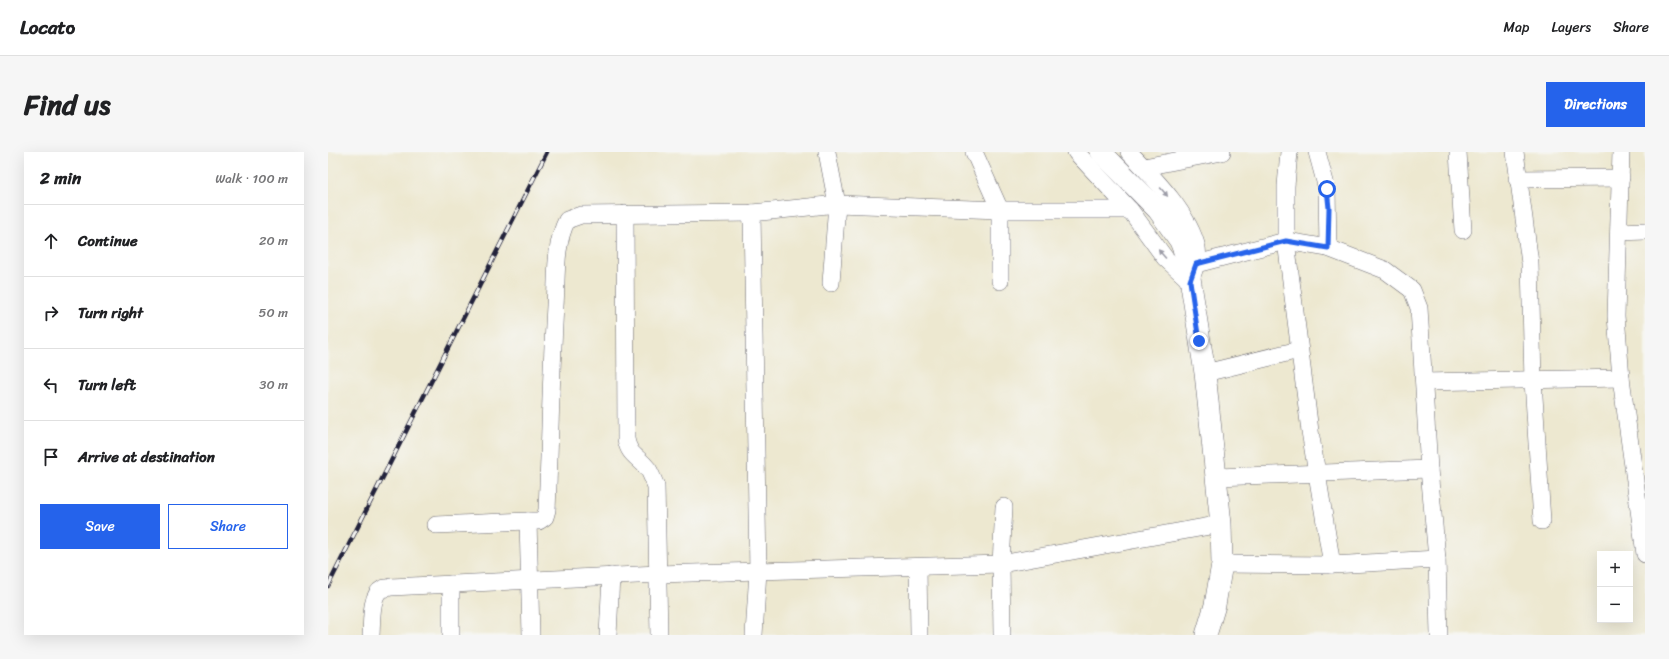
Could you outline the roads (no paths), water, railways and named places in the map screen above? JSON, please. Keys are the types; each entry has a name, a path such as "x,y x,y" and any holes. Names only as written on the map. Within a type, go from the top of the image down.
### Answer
{"street":[{"path":"827,152 838,204 831,283"},
{"path":"974,152 1000,210 1000,281"},
{"path":"1076,152 1130,210 1165,258 1193,272 1286,241 1328,248 1385,270 1412,290 1419,308 1429,469 1437,559 1439,635"},
{"path":"1101,152 1158,210 1180,241 1193,272 1217,477 1221,524 1222,564 1215,604 1206,635"},
{"path":"1129,152 1175,205 1189,228 1198,249 1193,272"},
{"path":"1144,168 1222,152"},
{"path":"1289,152 1286,186 1286,241 1299,350 1332,565"},
{"path":"1317,152 1327,189 1329,208 1328,248"},
{"path":"1458,152 1464,230"},
{"path":"1515,152 1530,263 1533,381 1542,521"},
{"path":"1622,152 1616,316 1621,378 1645,554"},
{"path":"1518,179 1621,178"},
{"path":"436,525 539,521 545,517 547,510 552,363 559,251 562,231 568,220 581,215 752,214 838,204 1000,210 1130,210"},
{"path":"625,214 626,439 627,448 633,456 648,469 656,486 659,635"},
{"path":"752,214 758,572 754,635"},
{"path":"1619,232 1645,231"},
{"path":"1205,373 1299,350"},
{"path":"1424,382 1533,381 1621,378"},
{"path":"1217,477 1317,475 1429,469"},
{"path":"1002,635 1001,564 1004,507"},
{"path":"528,521 531,635"},
{"path":"371,635 373,606 376,595 382,589 451,584 658,574 1001,564 1221,524"},
{"path":"1222,564 1332,565 1437,559"},
{"path":"918,567 919,635"},
{"path":"608,635 611,576"},
{"path":"451,584 451,635"}],"railway":[{"path":"328,586 547,152"}]}
